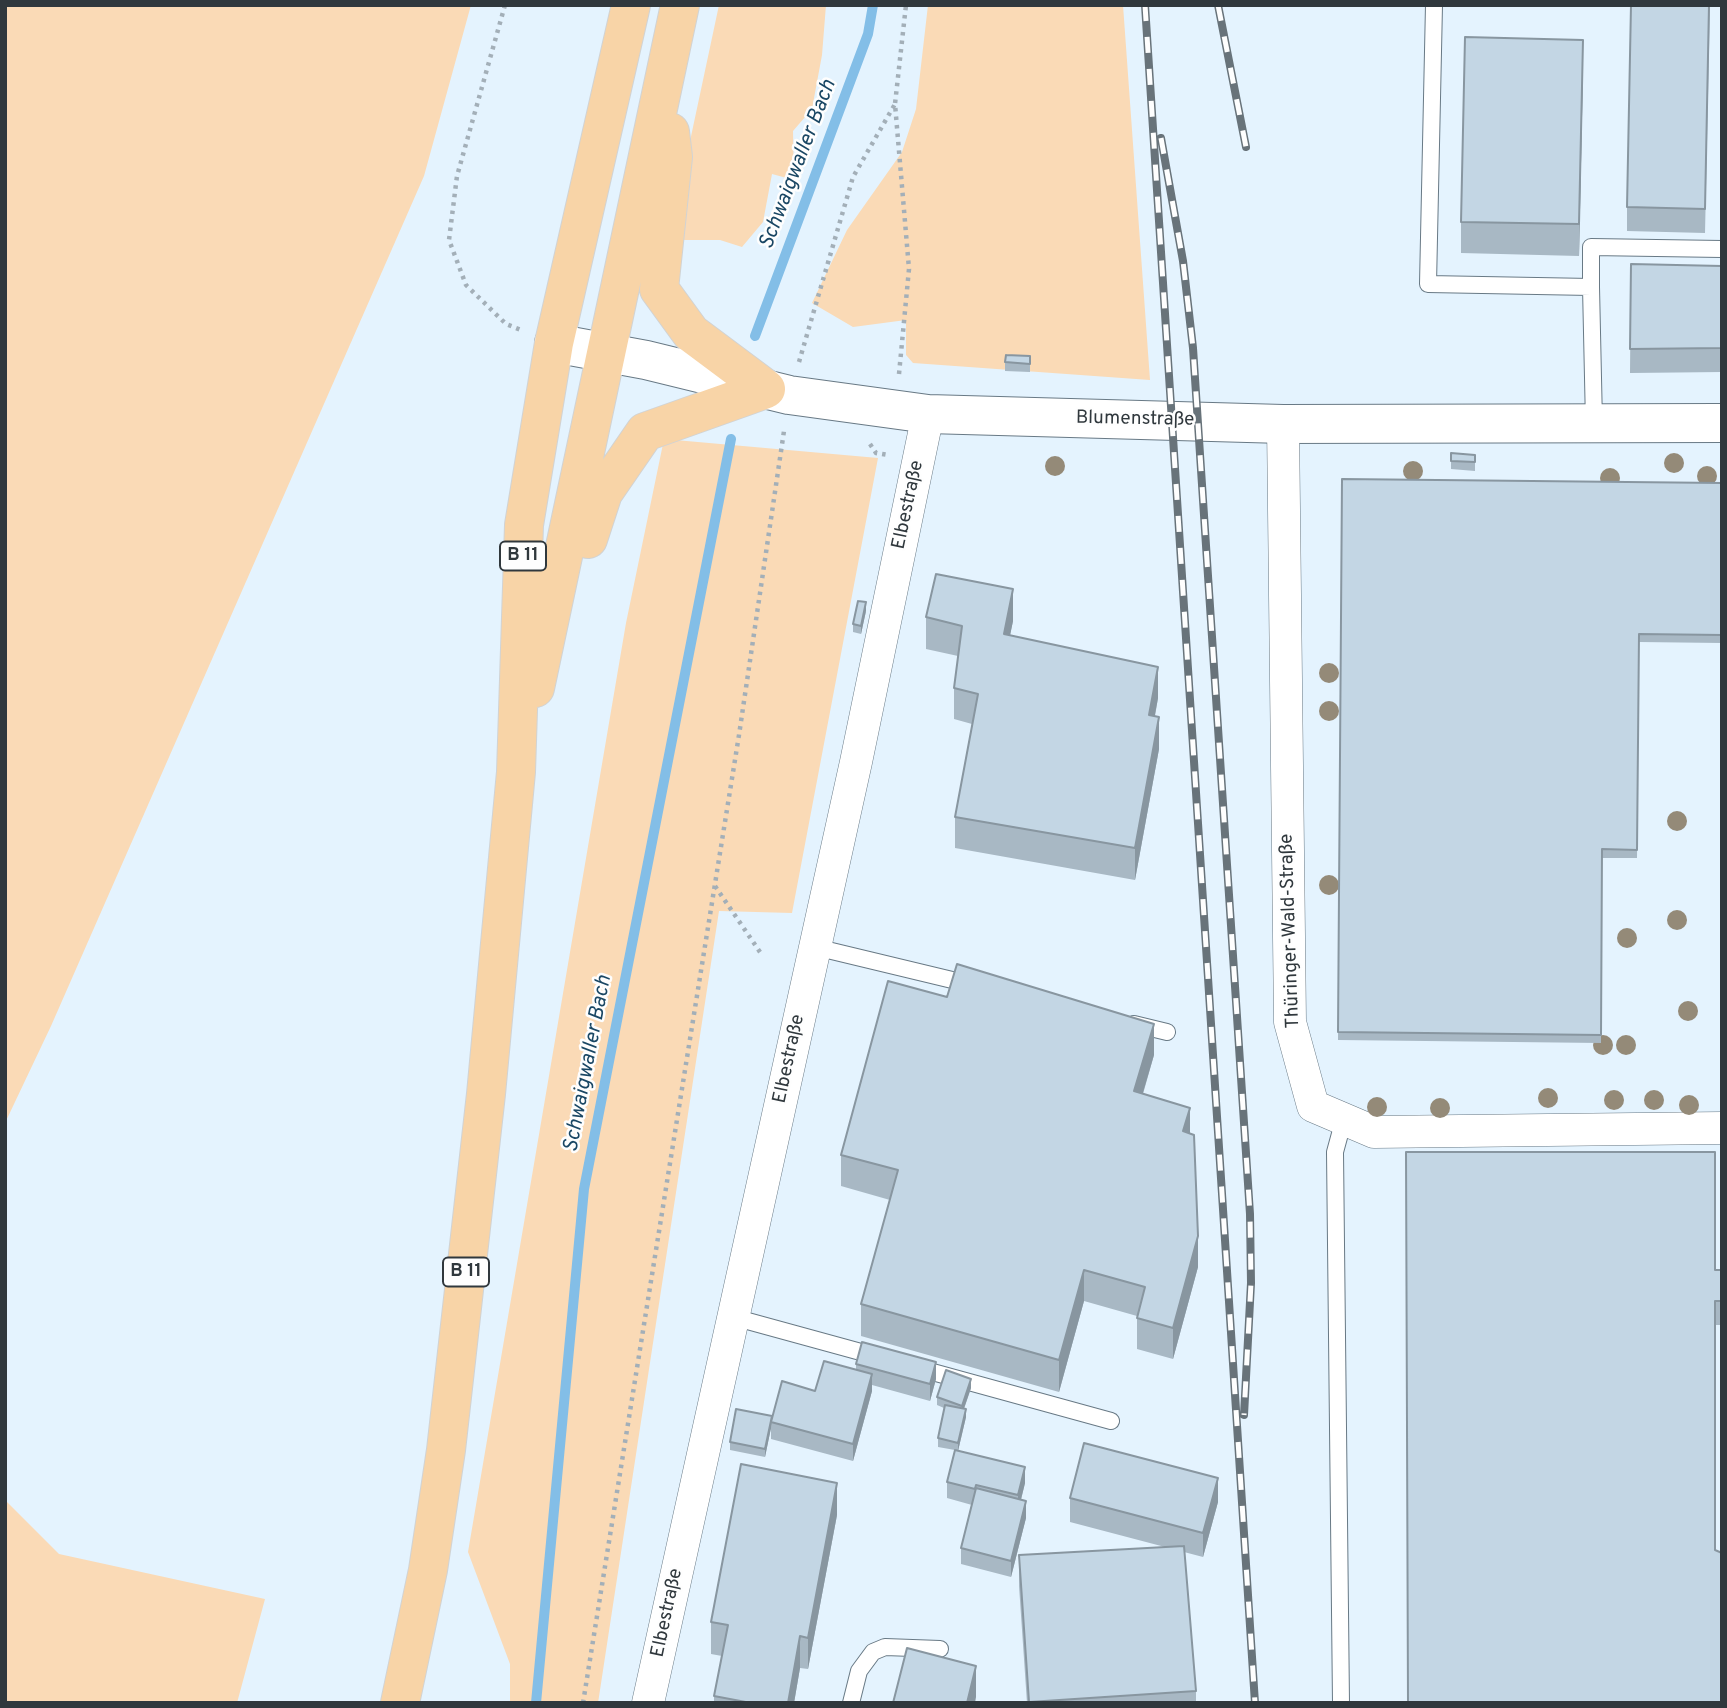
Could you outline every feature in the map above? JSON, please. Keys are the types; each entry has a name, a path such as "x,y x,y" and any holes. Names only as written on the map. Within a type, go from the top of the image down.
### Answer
{"main road":[{"name":"B 11","path":"400,1703 428,1570 446,1450 485,1107 516,772 524,525 554,343 631,5"},
{"name":"B 11","path":"516,772 556,599 680,5"},
{"path":"665,73 673,157 659,289 691,333 766,389"},
{"path":"556,599 579,566 603,494 645,432 766,389"}],"street":[{"name":"Blumenstraße","path":"554,343 607,352 766,389 912,412 1283,424 1722,423"},
{"name":"Elbestraße","path":"648,1703 815,947 912,412"},
{"name":"Thüringer-Wald-Straße","path":"1283,424 1290,1022 1313,1106 1374,1132 1722,1128"}],"lane":[{"path":"1434,5 1428,284 1591,287"},
{"path":"1594,424 1591,247 1722,249"},
{"path":"815,947 991,989"},
{"path":"1113,1019 1167,1032"},
{"path":"1341,1703 1342,1632 1337,1584 1335,1153 1344,1119"},
{"path":"733,1317 1111,1421"},
{"path":"851,1703 859,1671 873,1652 885,1647 940,1649"}],"path":[{"path":"505,5 457,176 449,240 466,285 506,324 554,343"},
{"path":"906,5 895,104 909,269 912,412"},
{"path":"583,1703 739,735"},
{"path":"715,886 762,955"}],"shaded area":[{"path":"5,5 471,5 424,176 51,1026 5,1123"},
{"path":"719,5 826,5 822,55 812,109 793,131 794,180 772,174 763,222 742,247 720,240 684,240 683,174"},
{"path":"928,5 1123,5 1150,380 913,363 906,355 906,320 853,327 812,303 847,230 902,152 916,109"},
{"path":"664,439 878,458 792,913 719,911 598,1703 510,1703 510,1664 468,1552 626,623"},
{"path":"5,1500 59,1554 265,1599 237,1703 5,1703"}],"building":[{"path":"1631,5 1709,5 1705,209 1627,207"},
{"path":"1465,37 1583,40 1579,224 1461,222"},
{"path":"1631,264 1722,266 1722,348 1630,349"},
{"path":"1006,355 1030,356 1030,364 1005,362"},
{"path":"1451,453 1475,455 1475,462 1451,461"},
{"path":"1342,479 1722,483 1722,635 1639,634 1637,850 1602,849 1601,1035 1338,1032"},
{"path":"936,574 1013,589 1004,634 1158,667 1149,715 1159,717 1135,848 955,817 978,694 954,688 962,626 926,617"},
{"path":"858,601 866,602 861,626 853,624"},
{"path":"957,964 1154,1024 1134,1091 1190,1108 1183,1131 1194,1135 1198,1236 1173,1328 1137,1318 1145,1287 1084,1270 1059,1360 861,1304 898,1170 841,1155 888,981 947,997"},
{"path":"1406,1152 1715,1152 1715,1270 1722,1270 1722,1301 1715,1301 1715,1550 1722,1553 1722,1703 1408,1703"},
{"path":"862,1342 936,1362 930,1384 856,1364"},
{"path":"824,1361 872,1374 853,1444 771,1422 782,1381 815,1391"},
{"path":"946,1370 971,1379 962,1406 937,1397"},
{"path":"945,1405 966,1409 958,1443 938,1438"},
{"path":"736,1409 772,1416 765,1449 730,1442"},
{"path":"1084,1443 1218,1478 1203,1533 1070,1498"},
{"path":"955,1450 1025,1467 1018,1495 976,1485 975,1489 947,1482"},
{"path":"741,1464 837,1483 808,1638 800,1636 788,1703 751,1703 714,1696 728,1625 711,1622"},
{"path":"976,1488 1026,1501 1011,1561 961,1548"},
{"path":"1184,1546 1196,1691 1029,1702 1019,1555"},
{"path":"907,1648 976,1666 967,1703 893,1703"}],"waterway":[{"name":"Schwaigwaller Bach","path":"755,336 868,34 873,5"},
{"name":"Schwaigwaller Bach","path":"536,1703 584,1189 731,439"}],"railway":[{"path":"1145,5 1255,1703"},
{"path":"1218,5 1246,147"},
{"path":"1161,138 1183,261 1193,348 1250,1214 1251,1283 1244,1415"}]}
